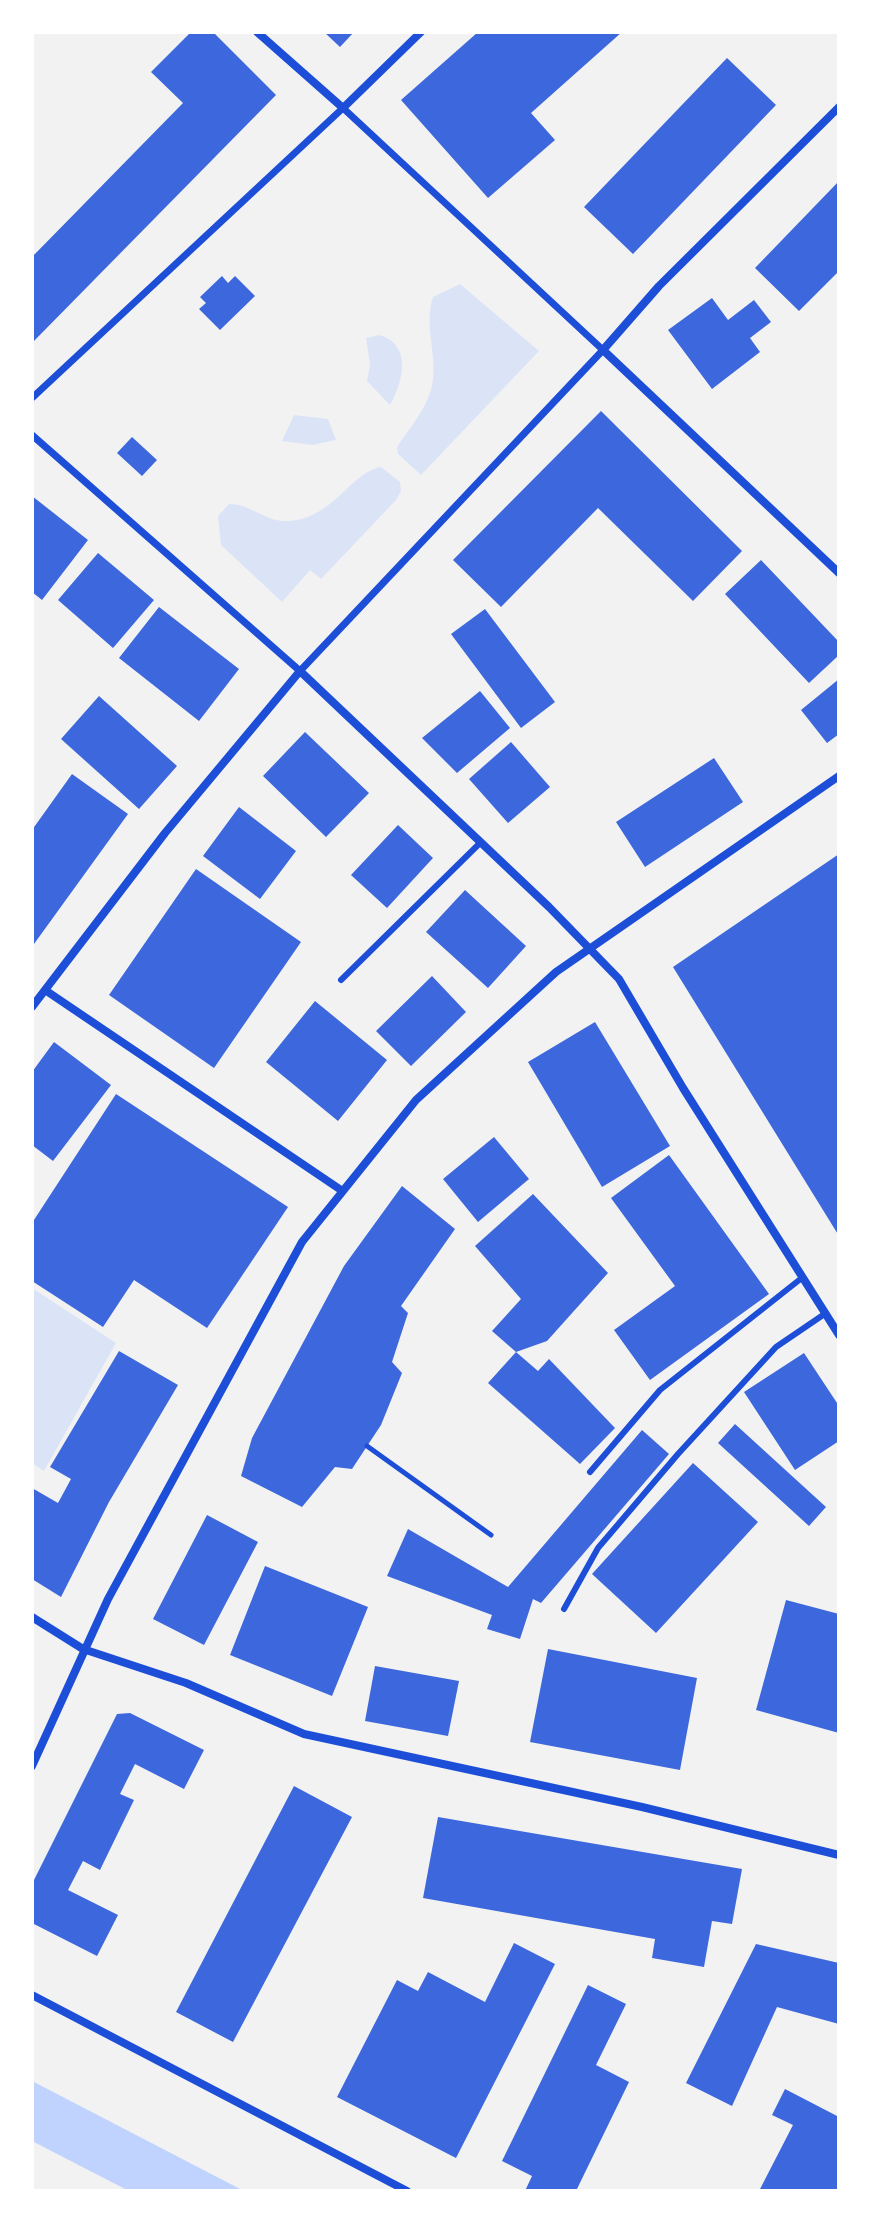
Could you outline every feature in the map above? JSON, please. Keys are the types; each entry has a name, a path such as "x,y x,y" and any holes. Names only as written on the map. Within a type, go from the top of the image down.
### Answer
{"street":[{"path":"257,32 343,108 839,573"},
{"path":"32,398 421,32"},
{"path":"32,1007 165,833 300,671 603,350 659,286 839,107"},
{"path":"32,435 300,671 481,842 619,979 683,1088 839,1335"},
{"path":"32,1766 83,1649 302,1242 341,1190 416,1100 556,972 590,952 736,845 839,776"},
{"path":"45,990 341,1190"},
{"path":"32,1617 83,1649 186,1683 330,1742 642,1807 839,1855"},
{"path":"32,1995 407,2191"}],"lane":[{"path":"341,980 481,842"},
{"path":"590,1472 660,1390 803,1277"},
{"path":"564,1609 598,1548 678,1454 776,1347 826,1313"}],"path":[{"path":"367,1446 491,1535"}],"shaded area":[{"path":"460,284 539,351 421,475 398,454 397,447 419,415 431,389 430,317 433,297"},
{"path":"379,335 390,340 401,355 399,386 390,405 367,381 370,365 366,338"},
{"path":"294,415 328,419 336,440 312,445 282,441"},
{"path":"381,467 400,482 401,491 396,500 321,579 310,570 282,602 221,545 218,516 229,504 244,506 279,521 303,519 329,505 360,477"},
{"path":"32,1288 116,1343 44,1471 32,1463"}],"water":[{"path":"32,2081 244,2191 129,2191 32,2141"}],"building":[{"path":"191,32 213,32 276,95 32,343 32,257 183,103 151,72"},
{"path":"324,32 354,32 340,47"},
{"path":"478,32 622,32 531,113 555,140 488,198 401,100"},
{"path":"727,58 776,105 633,254 584,207"},
{"path":"839,181 839,271 799,311 755,268"},
{"path":"222,276 228,283 235,276 255,296 220,330 199,309 206,303 200,297"},
{"path":"712,298 728,320 754,300 771,322 750,338 760,352 712,389 668,330"},
{"path":"601,411 742,551 693,601 598,508 501,607 453,560"},
{"path":"132,437 157,460 142,476 117,453"},
{"path":"32,496 88,540 42,600 32,592"},
{"path":"98,553 154,600 113,648 58,600"},
{"path":"761,560 839,642 839,655 809,683 725,594"},
{"path":"159,607 239,669 199,721 119,658"},
{"path":"485,609 555,702 521,728 451,634"},
{"path":"839,679 839,734 827,743 801,710"},
{"path":"480,691 510,728 457,773 422,738"},
{"path":"99,696 177,766 139,809 61,739"},
{"path":"305,732 369,793 326,837 263,776"},
{"path":"511,742 550,787 508,823 469,779"},
{"path":"714,758 743,802 645,867 616,822"},
{"path":"72,774 128,814 34,944 32,830"},
{"path":"239,807 296,851 260,899 203,856"},
{"path":"398,825 433,858 387,908 351,875"},
{"path":"839,854 839,1236 673,967"},
{"path":"196,869 301,942 214,1068 109,995"},
{"path":"465,890 526,946 488,988 426,932"},
{"path":"432,976 466,1012 411,1066 376,1031"},
{"path":"315,1001 387,1060 338,1121 266,1062"},
{"path":"595,1022 670,1146 602,1187 528,1062"},
{"path":"54,1042 111,1085 53,1161 32,1145 32,1072"},
{"path":"116,1094 288,1207 207,1328 134,1280 103,1327 32,1281 32,1223"},
{"path":"494,1137 529,1179 478,1222 443,1179"},
{"path":"669,1155 769,1294 650,1380 614,1330 675,1286 611,1198"},
{"path":"402,1186 455,1229 401,1306 408,1313 392,1362 402,1373 381,1425 352,1469 335,1467 302,1507 241,1476 252,1438 344,1266"},
{"path":"533,1194 608,1273 547,1341 516,1352 492,1331 521,1299 475,1246"},
{"path":"119,1351 178,1385 109,1502 61,1597 32,1579 32,1488 58,1503 71,1479 50,1467"},
{"path":"516,1352 538,1371 549,1359 615,1428 580,1464 488,1383"},
{"path":"804,1353 839,1406 839,1441 795,1470 744,1392"},
{"path":"735,1424 826,1507 809,1526 718,1443"},
{"path":"642,1430 669,1454 541,1603 533,1599 520,1639 487,1629 492,1615 387,1576 408,1529 508,1587"},
{"path":"693,1463 758,1522 656,1633 592,1574"},
{"path":"207,1515 258,1542 204,1645 153,1619"},
{"path":"265,1566 368,1607 332,1696 230,1655"},
{"path":"786,1600 839,1614 839,1733 756,1710"},
{"path":"548,1649 697,1678 680,1770 530,1742"},
{"path":"375,1666 459,1681 448,1736 365,1721"},
{"path":"130,1713 204,1750 184,1789 135,1764 120,1794 134,1800 100,1870 83,1861 68,1890 118,1915 97,1956 32,1923 32,1884 117,1714"},
{"path":"294,1786 352,1817 233,2042 176,2012"},
{"path":"438,1817 742,1869 732,1924 712,1921 704,1967 652,1958 655,1939 423,1898"},
{"path":"514,1943 555,1964 456,2158 337,2097 397,1980 418,1991 428,1972 485,2002"},
{"path":"756,1944 839,1963 839,2024 777,2007 732,2106 686,2083"},
{"path":"588,1985 626,2004 596,2065 629,2082 576,2191 525,2191 532,2176 502,2161"},
{"path":"785,2089 839,2117 839,2191 759,2191 793,2125 772,2115"}]}
